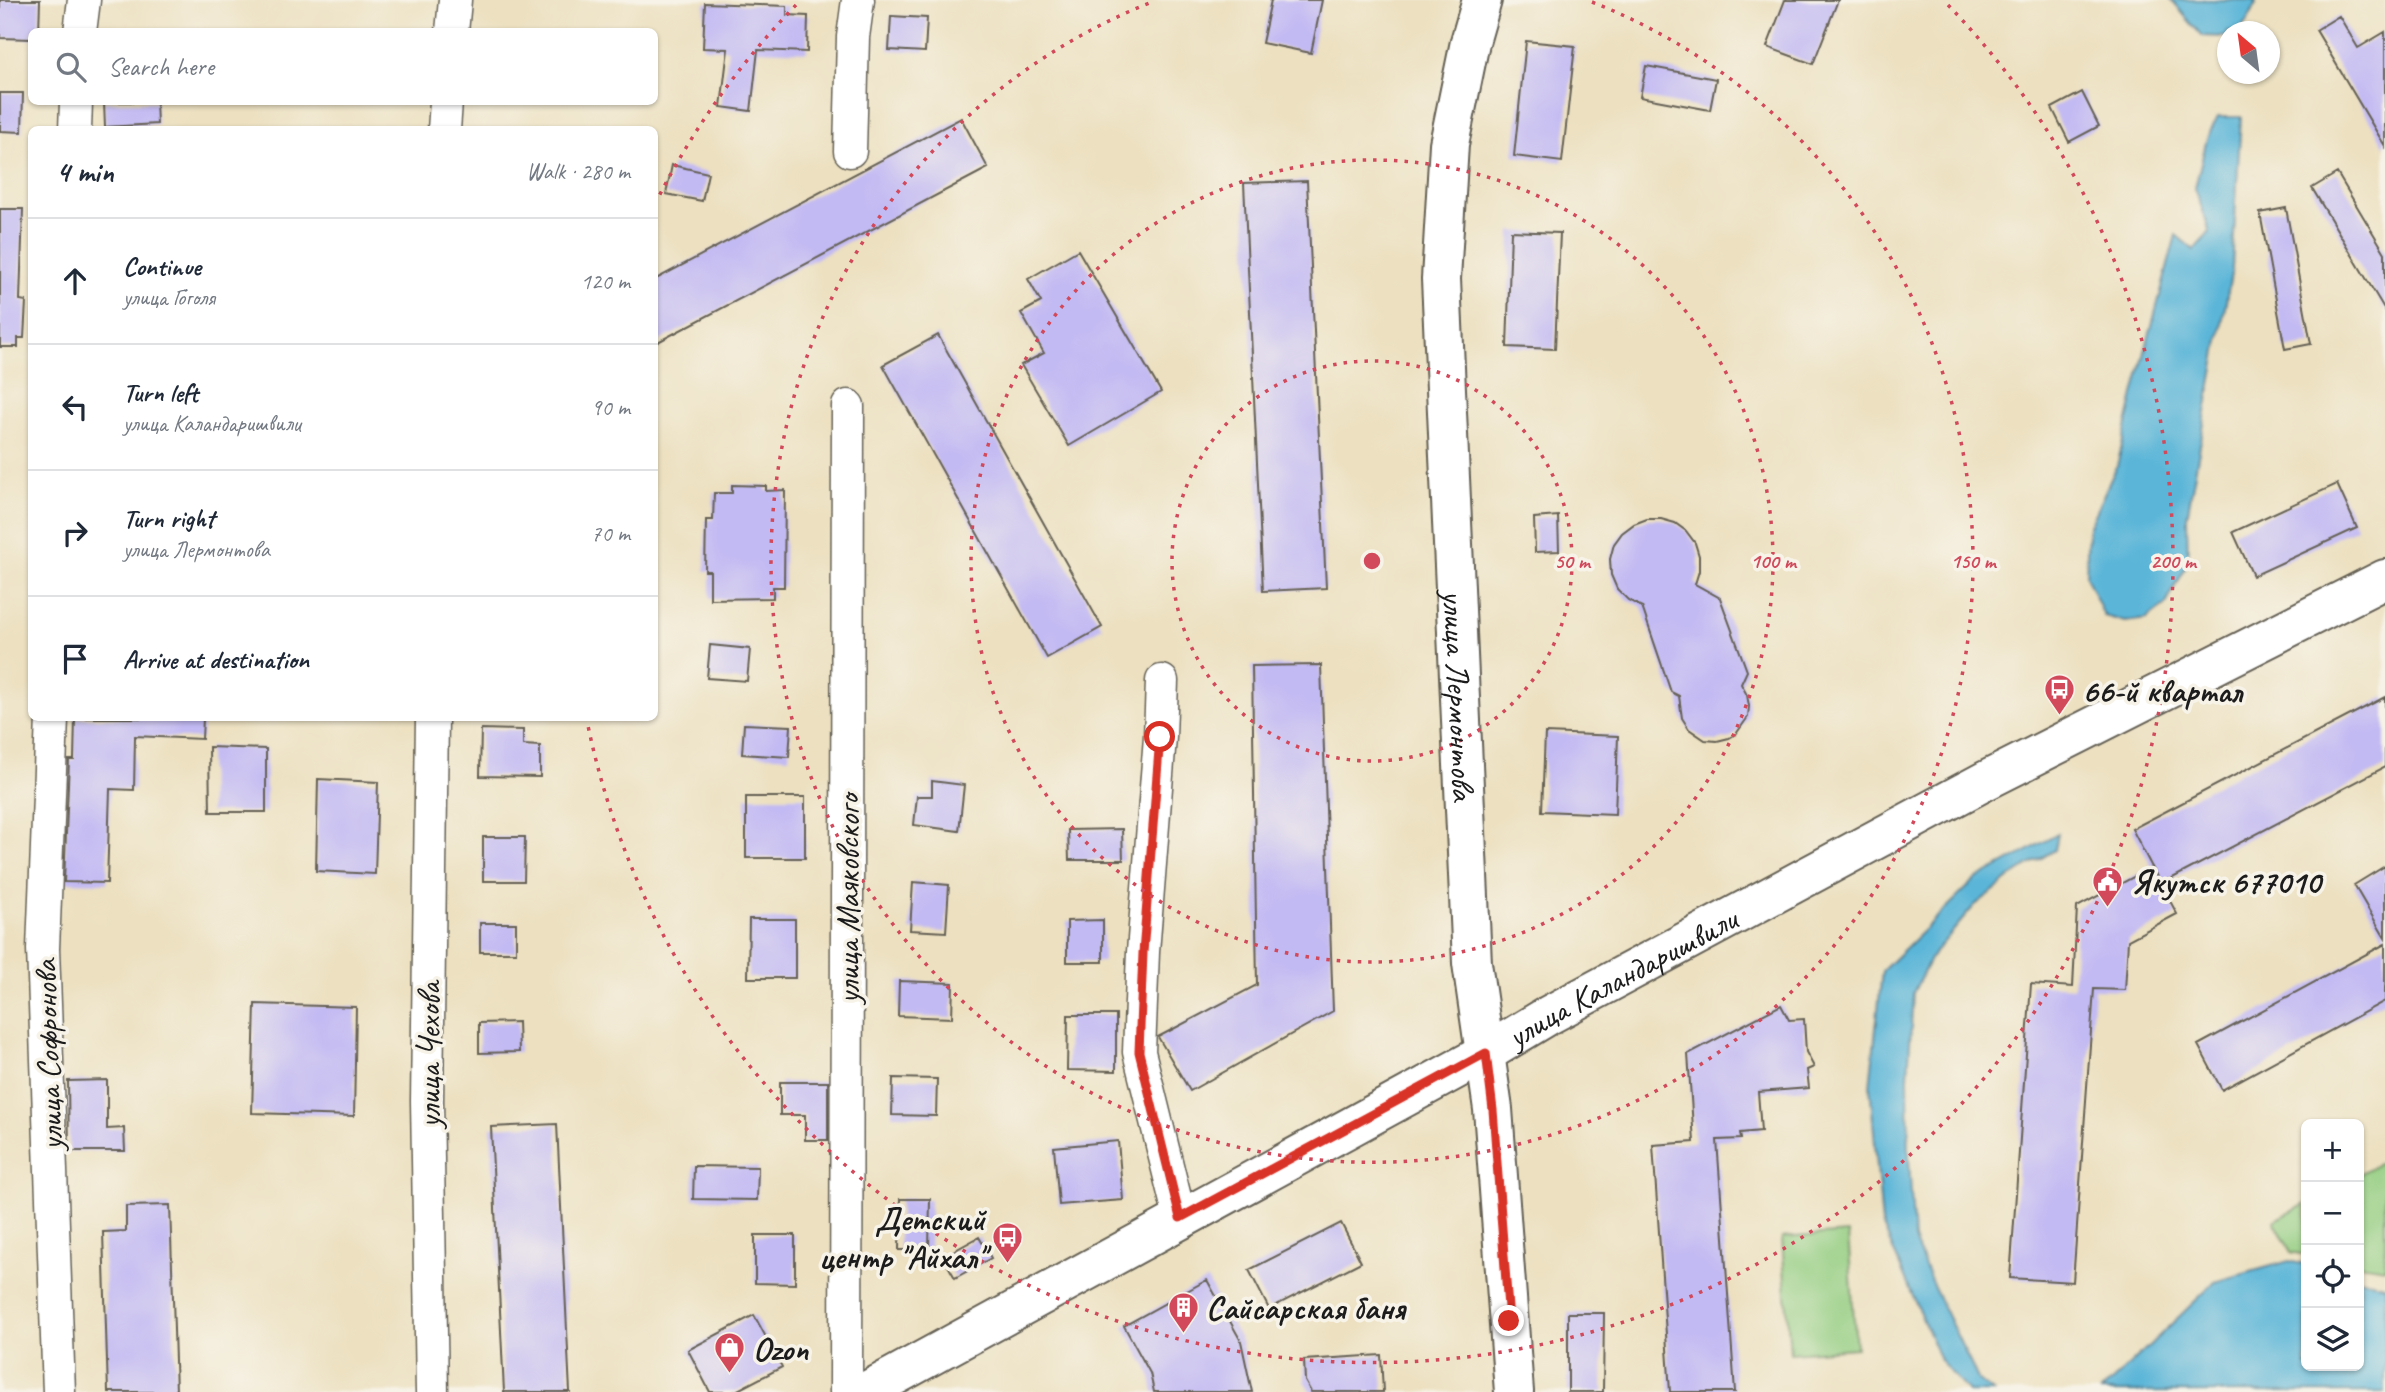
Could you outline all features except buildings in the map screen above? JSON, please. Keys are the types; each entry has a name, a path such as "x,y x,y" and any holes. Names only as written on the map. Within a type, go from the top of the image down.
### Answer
{"street":[{"path":"80,28 84,0"},
{"path":"452,28 455,0"},
{"path":"850,151 853,37 858,0"},
{"name":"улица Лермонтова","path":"1482,0 1470,42 1449,144 1441,279 1472,963 1493,1110 1514,1392"},
{"path":"75,126 76,105"},
{"path":"444,126 446,105"},
{"name":"улица Маяковского","path":"846,1392 848,406"},
{"name":"улица Каландаришвили","path":"865,1392 1549,1016 1985,781 2385,579"},
{"path":"1162,681 1143,953 1139,1052 1180,1218"},
{"name":"улица Софронова","path":"52,721 43,949 58,1392"},
{"name":"улица Чехова","path":"432,721 427,1101 432,1392"}],"green space":[{"path":"2385,1160 2385,1268 2364,1265 2364,1172"},
{"path":"2301,1207 2301,1254 2291,1252 2274,1221"},
{"path":"1848,1233 1856,1348 1790,1353 1782,1238"}],"water":[{"path":"2171,0 2255,0 2256,4 2247,21 2217,21 2217,37 2202,36"},
{"path":"2218,117 2241,117 2232,269 2187,517 2188,563 2166,604 2147,619 2125,622 2104,616 2086,576 2088,528 2117,466 2176,235 2194,250 2210,232 2195,188 2207,138"},
{"path":"2058,834 2055,850 2018,872 1974,906 1931,957 1913,993 1908,1078 1914,1240 1979,1381 1993,1392 1968,1392 1940,1360 1882,1224 1870,1086 1882,971 1975,880"},
{"path":"2289,1261 2301,1264 2301,1371 2364,1371 2364,1280 2385,1285 2385,1392 2101,1392 2215,1282"}],"place":[{"name":"66-й квартал","path":"2059,717"},
{"name":"Якутск 677010","path":"2108,908"},
{"name":"Детский центр \"Айхал\"","path":"1008,1264"},
{"name":"Сайсарская баня","path":"1183,1334"},
{"name":"Ozon","path":"730,1375"}],"route":[{"path":"1160,737 1143,953 1139,1052 1180,1218 1486,1053 1493,1110 1509,1321"}]}
